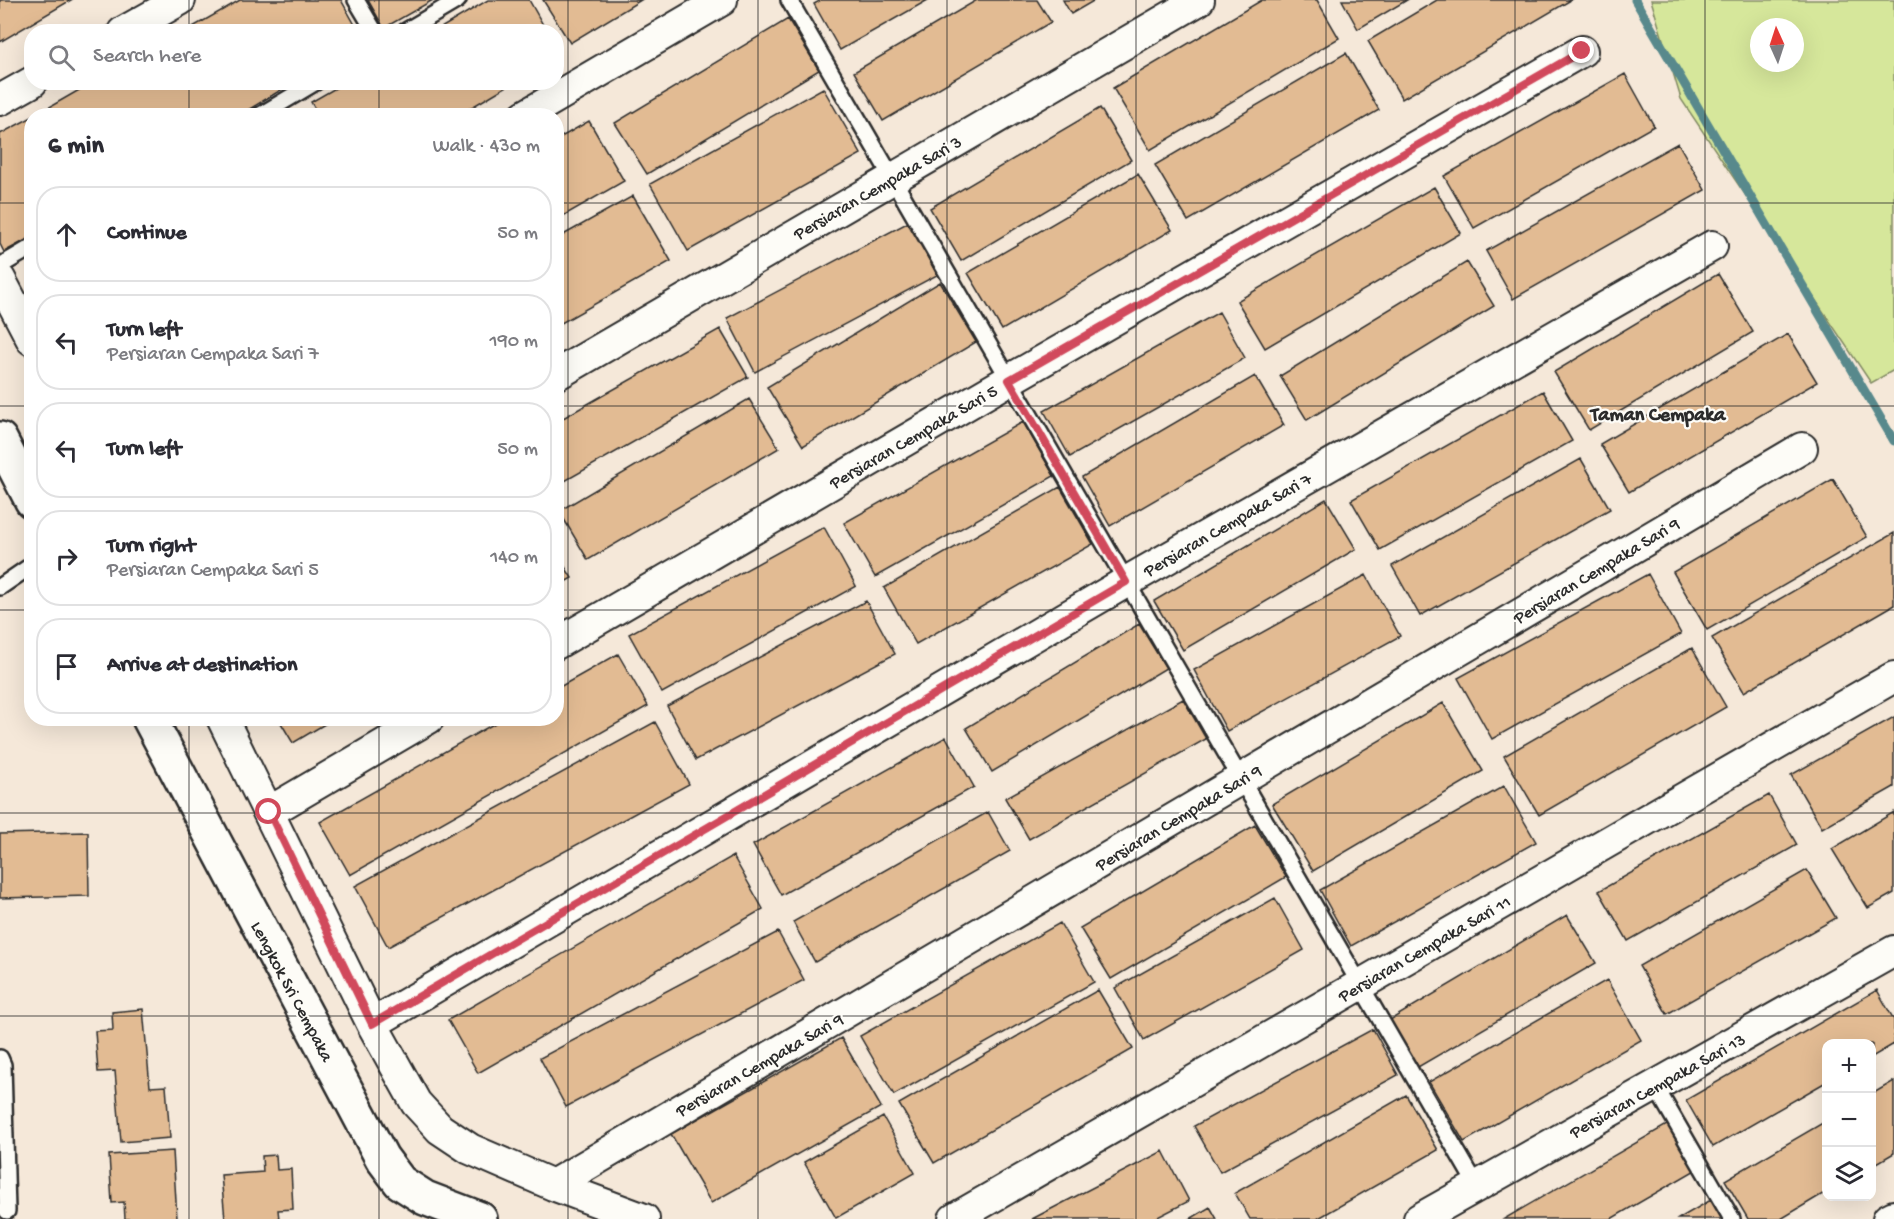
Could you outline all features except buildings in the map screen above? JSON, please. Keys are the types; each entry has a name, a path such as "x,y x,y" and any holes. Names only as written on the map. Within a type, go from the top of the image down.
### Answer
{"street":[{"path":"137,24 180,0"},
{"path":"538,108 722,0"},
{"name":"Persiaran Cempaka Sari 3","path":"564,370 1199,0"},
{"name":"Persiaran Cempaka Sari 5","path":"564,639 1009,380 1582,51"},
{"path":"0,100 24,86"},
{"name":"Persiaran Cempaka Sari 7","path":"372,1024 1126,582 1712,246"},
{"path":"0,279 24,325"},
{"path":"0,439 24,486"},
{"name":"Persiaran Cempaka Sari 9","path":"553,1185 1802,448"},
{"name":"Persiaran Cempaka Sari 11","path":"954,1219 1894,677"},
{"name":"Lengkok Sri Cempaka","path":"153,726 382,1158 400,1182 416,1192 480,1219"},
{"path":"226,726 372,1024 416,1103 440,1130 470,1149 553,1185 644,1219"},
{"path":"269,812 415,726"},
{"name":"Persiaran Cempaka Sari 13","path":"1419,1219 1894,951"},
{"path":"1888,1219 1894,1216"}],"lane":[{"path":"356,0 370,24"},
{"path":"418,24 458,0"},
{"path":"789,0 1477,1186"},
{"path":"272,108 303,90"},
{"path":"0,266 24,252"},
{"path":"0,587 24,570"},
{"path":"0,1058 3,1065 7,1211"},
{"path":"1655,1086 1732,1219"}],"green space":[{"path":"1651,0 1894,0 1894,370 1871,383 1681,99"}],"waterway":[{"path":"1635,0 1894,441"}],"district":[{"name":"Taman Cempaka","path":"1658,413"}],"route":[{"path":"269,812 372,1024 1126,582 1009,380 1582,51"}]}
